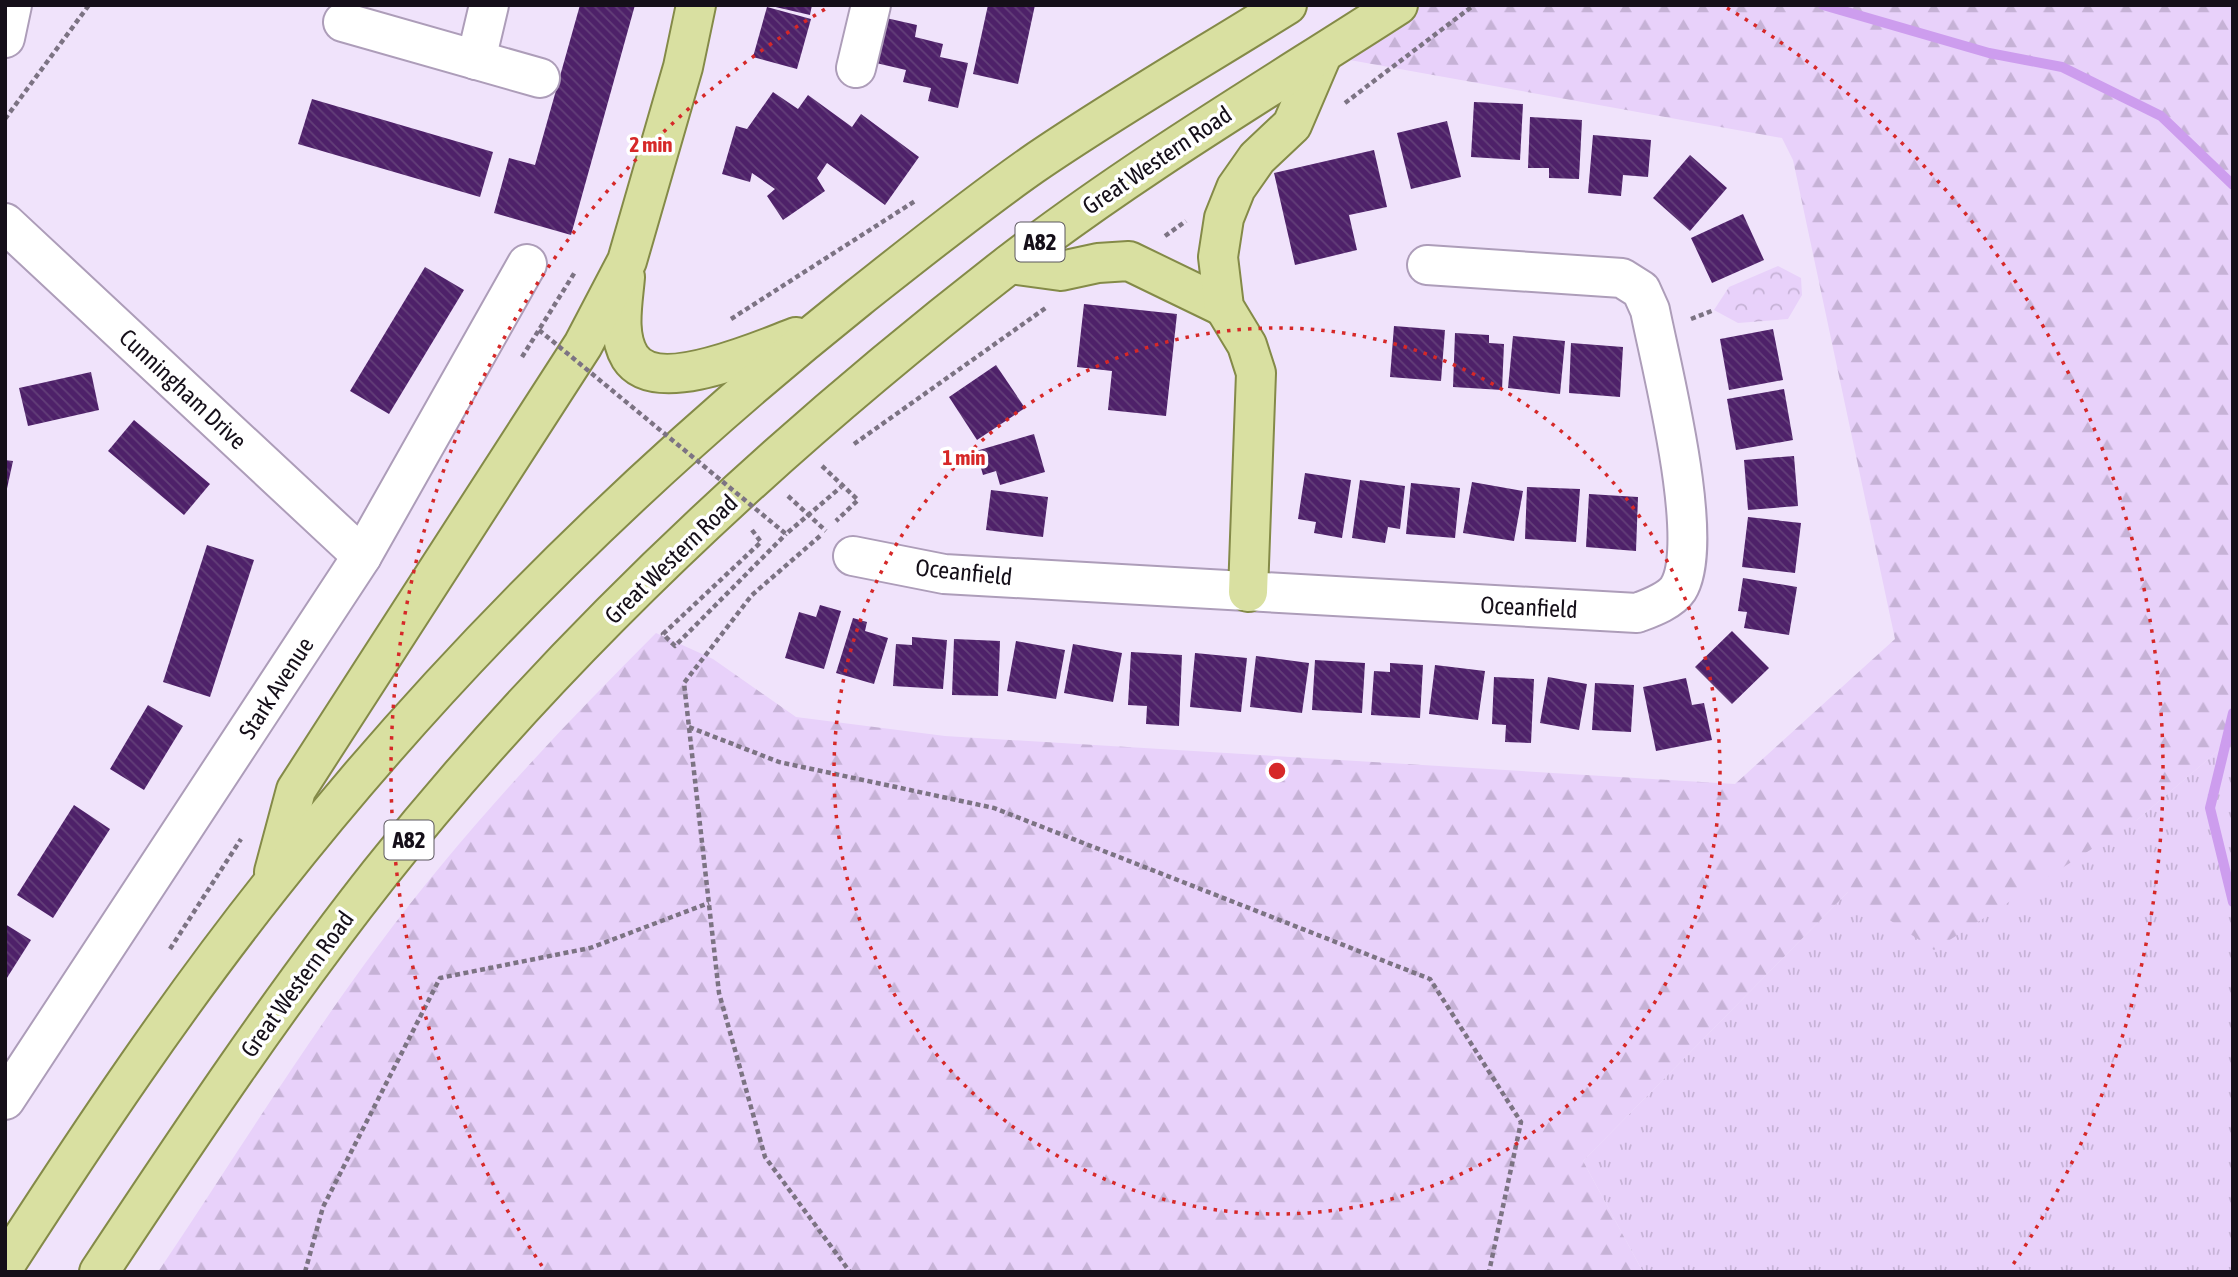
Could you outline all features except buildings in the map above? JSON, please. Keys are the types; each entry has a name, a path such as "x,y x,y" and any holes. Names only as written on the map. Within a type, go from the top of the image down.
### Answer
{"main road":[{"path":"271,884 296,790 583,345 627,261 683,67 696,5"},
{"name":"A82","path":"5,1265 102,1115 271,884 495,627 648,478 824,326 1030,166 1287,5"},
{"name":"Great Western Road","path":"99,1272 208,1107 382,872 475,761 632,593 768,467 889,361 1010,264 1128,178 1398,5"},
{"path":"1248,592 1256,373 1247,345 1224,307 1218,257 1228,208 1236,188 1258,158 1292,125 1322,55"},
{"path":"627,261 623,338 629,355 638,366 652,372 670,374 702,369 824,326"},
{"path":"1010,264 1061,271 1098,263 1129,261 1224,307"}],"street":[{"path":"5,38 12,5"},
{"path":"476,60 489,5"},
{"path":"856,68 871,5"},
{"path":"343,22 540,78"},
{"name":"Cunningham Drive","path":"5,223 362,556"},
{"name":"Stark Avenue","path":"5,1100 362,556 527,264"},
{"name":"Oceanfield","path":"853,556 944,573 1248,592 1637,613 1659,604 1678,590 1686,562 1681,466 1650,310 1641,290 1622,278 1427,265"}],"path":[{"path":"5,119 89,5"},
{"path":"1342,105 1474,5"},
{"path":"729,319 916,200"},
{"path":"573,274 539,330 786,534"},
{"path":"843,451 908,409 1053,302"},
{"path":"813,473 832,458"},
{"path":"822,465 858,500 752,595 684,683 719,993 765,1157 850,1272"},
{"path":"751,529 761,542 663,634 675,646 786,534 842,486"},
{"path":"779,504 796,488"},
{"path":"788,496 853,556"},
{"path":"742,538 769,512"},
{"path":"689,727 779,762 994,808 1430,979 1521,1122 1489,1272"},
{"path":"304,1272 323,1207 440,978 590,948 709,903"}],"green space":[{"path":"1398,5 2233,5 2233,738 2137,820 1934,950 1848,892 1583,1161 1643,1272 158,1272 321,1026 410,904 511,784 656,633 713,659 796,717 945,736 1735,784 1895,639 1793,160 1782,138 1322,55"},
{"path":"1778,266 1801,278 1802,295 1788,319 1738,323 1714,310 1729,287"},
{"path":"2233,738 2233,1272 1643,1272 1583,1161 1848,892 2137,820"}],"waterway":[{"path":"1823,5 1989,53 2062,67 2161,116 2233,185"},
{"path":"2233,713 2210,808 2233,902"}]}
